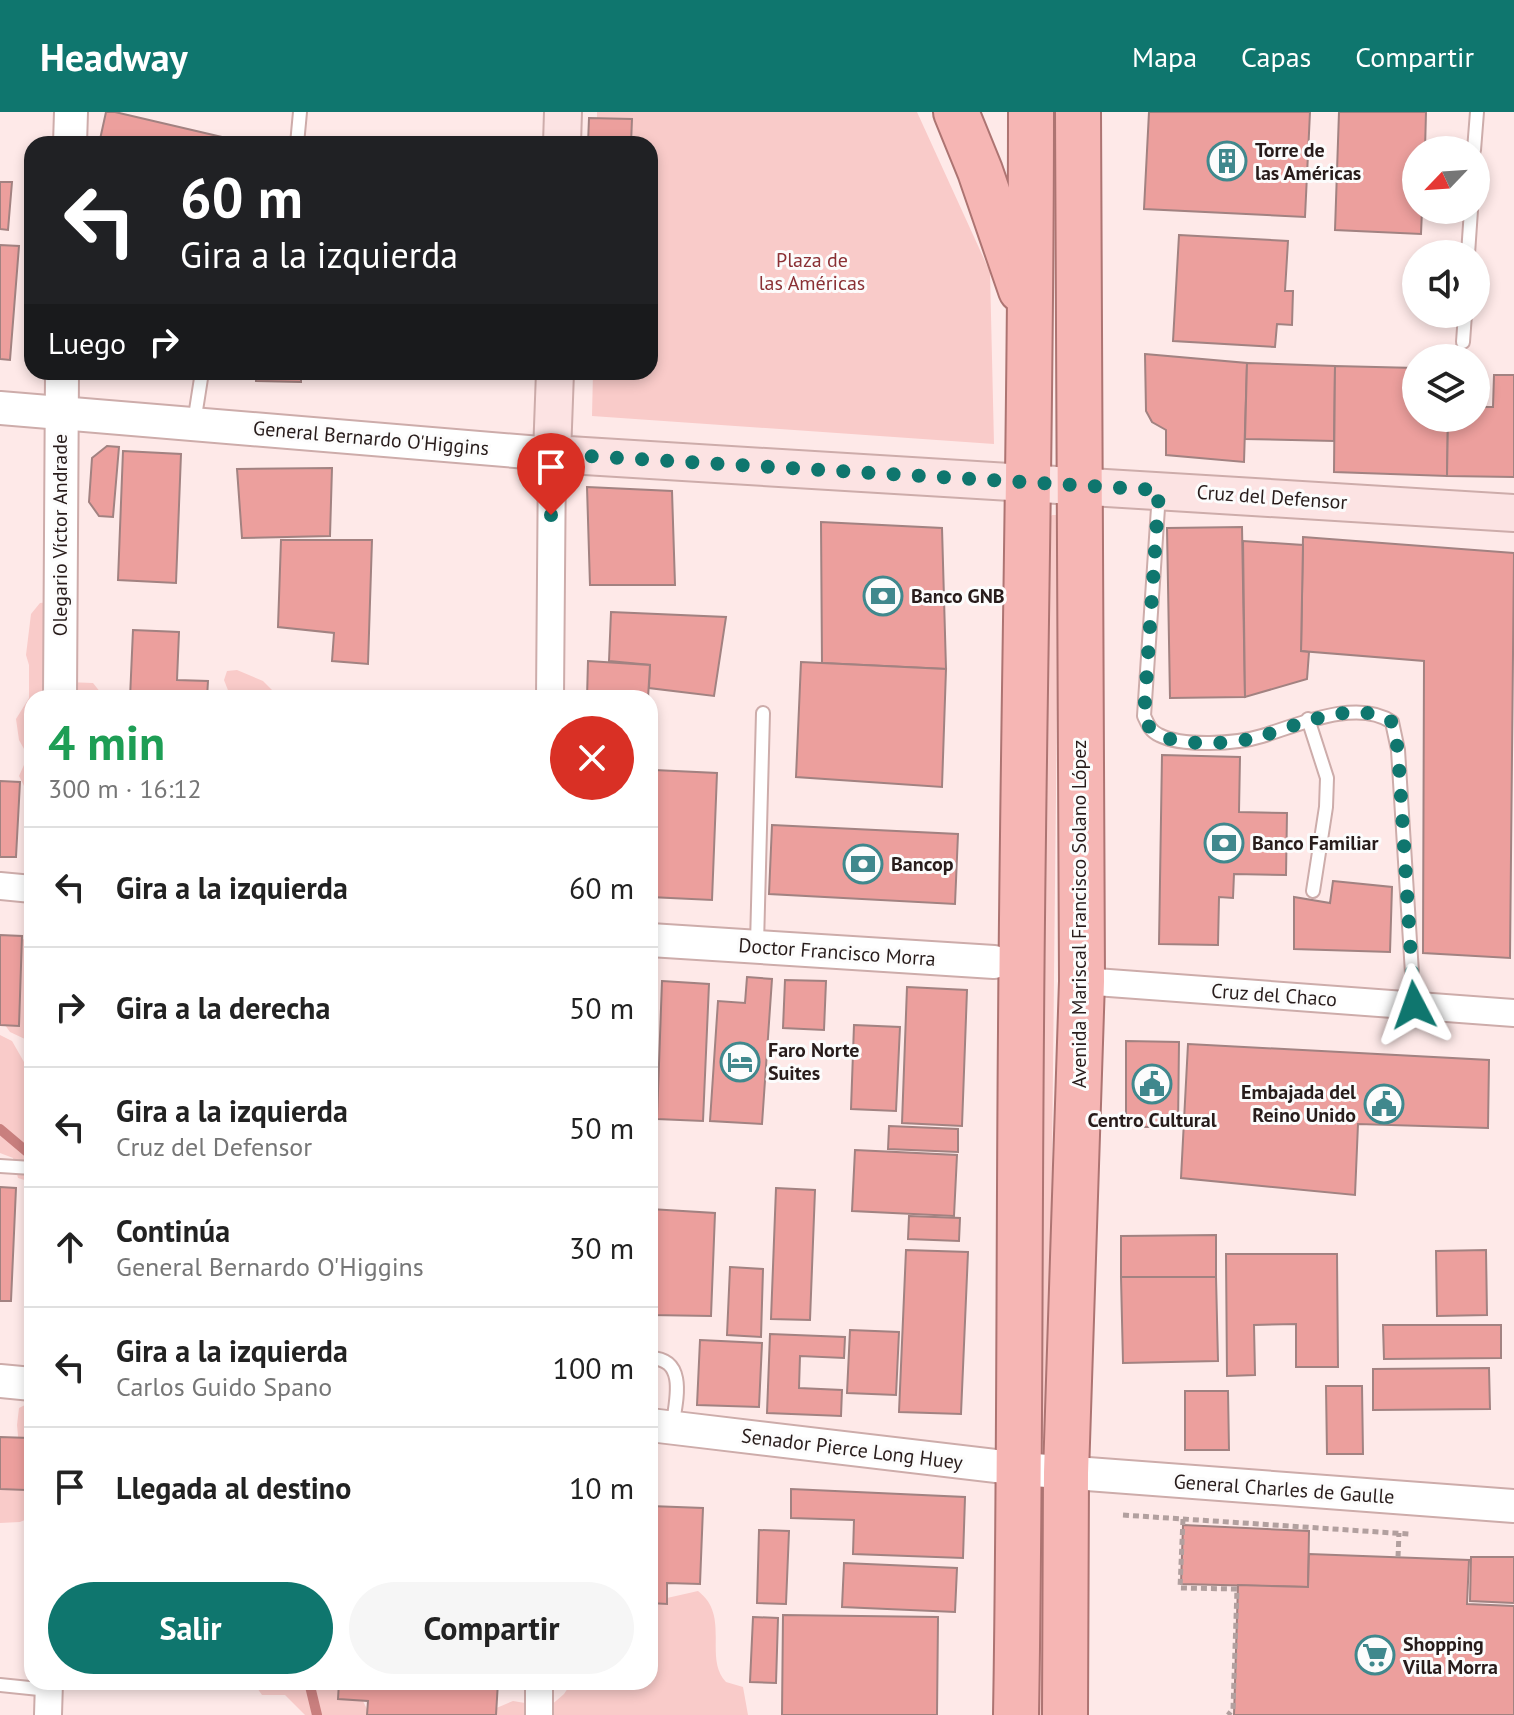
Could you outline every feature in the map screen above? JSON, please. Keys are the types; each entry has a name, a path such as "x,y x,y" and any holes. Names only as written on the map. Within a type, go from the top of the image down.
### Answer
{"highway":[{"path":"956,112 980,171 1031,319"},
{"name":"Avenida Mariscal Francisco Solano López","path":"1031,112 1030,483 1009,963 1065,1715"},
{"name":"Avenida Mariscal Francisco Solano López","path":"1016,1715 1047,1471 1082,981 1078,112"}],"main road":[{"path":"562,136 563,112"},
{"path":"552,454 555,380"},
{"name":"General Bernardo O'Higgins","path":"552,454 1030,483"},
{"name":"Cruz del Defensor","path":"1030,483 1514,513"}],"street":[{"path":"70,136 71,112"},
{"name":"Olegario Víctor Andrade","path":"60,690 62,380"},
{"name":"General Bernardo O'Higgins","path":"0,408 552,454"},
{"path":"550,690 552,454"},
{"path":"0,886 24,888"},
{"name":"Doctor Francisco Morra","path":"658,941 1009,963"},
{"name":"Cruz del Chaco","path":"1082,981 1514,1013"},
{"path":"0,1381 24,1383"},
{"name":"Senador Pierce Long Huey","path":"661,1426 1047,1471"},
{"name":"General Charles de Gaulle","path":"1047,1471 1514,1506"},
{"path":"539,1690 539,1715"}],"lane":[{"path":"298,136 300,112"},
{"path":"1475,136 1477,112"},
{"path":"1463,342 1464,328"},
{"path":"194,423 201,380"},
{"path":"1159,490 1144,716 1149,727 1158,735 1183,741 1231,742 1260,737 1308,719 1365,713 1382,716 1392,722 1398,750 1414,1005"},
{"path":"757,947 763,713"},
{"path":"1308,719 1327,778 1326,807 1313,891"},
{"path":"0,1166 24,1168"},
{"path":"658,1358 672,1364 676,1374 676,1404 661,1426"},
{"path":"0,1685 49,1696"}],"path":[{"name":"General Charles de Gaulle","path":"1123,1515 1413,1534"},
{"path":"1183,1519 1180,1588 1237,1589 1233,1709 1228,1715"},
{"path":"1398,1557 1399,1533"}],"green space":[{"name":"Plaza de las Américas","path":"597,112 917,112 990,272 994,444 592,416 593,380 658,380 658,136 597,136"},
{"path":"1052,515 1059,519 1049,1435 1045,1439 1038,1436 1048,520"},
{"path":"50,602 67,682 93,683 99,690 29,690 26,655 31,614 40,603"},
{"path":"237,670 263,681 272,690 228,690 224,680 227,671"},
{"path":"24,706 24,749 19,740 16,719"},
{"path":"24,765 24,786 19,776"},
{"path":"24,939 24,1039 10,1032 0,1018 13,940"},
{"path":"0,1035 12,1041 24,1062 24,1180 18,1178 13,1158 0,1153"},
{"path":"24,1406 24,1520 0,1523 0,1472 19,1446 19,1408"},
{"path":"1046,1504 1045,1715 1035,1715 1039,1505"},
{"path":"698,1591 708,1601 713,1612 720,1672 726,1682 743,1687 748,1715 480,1715 513,1701 549,1707 567,1690 658,1690 658,1603"},
{"path":"259,1690 360,1690 370,1715 305,1715 285,1695 262,1695"}],"building":[{"path":"106,112 115,112 218,136 101,136"},
{"name":"Torre de las Américas","path":"1149,112 1310,112 1305,217 1144,209"},
{"path":"1339,112 1426,112 1425,136 1402,136 1402,224 1421,224 1421,234 1335,230"},
{"path":"589,118 632,119 631,136 588,136"},
{"path":"0,182 12,182 8,230 0,229"},
{"path":"1179,235 1288,241 1285,291 1293,291 1292,325 1277,324 1275,347 1173,341"},
{"path":"0,245 19,246 10,360 0,359"},
{"path":"1145,354 1247,363 1244,462 1166,455 1166,430 1152,422 1146,411"},
{"path":"1247,363 1335,366 1334,441 1245,439"},
{"path":"1335,366 1402,368 1402,432 1448,432 1447,476 1334,472"},
{"path":"1494,375 1514,375 1514,477 1447,476 1448,432 1490,432 1490,407 1493,407"},
{"path":"301,380 301,382 256,381"},
{"path":"107,446 119,447 113,517 99,516 89,502 92,458"},
{"path":"123,451 181,454 176,583 118,580"},
{"path":"332,468 330,536 242,538 237,469"},
{"path":"587,487 672,491 675,585 590,585"},
{"name":"Banco GNB","path":"821,522 942,528 946,669 822,663"},
{"path":"1242,527 1245,697 1170,698 1167,528"},
{"path":"1303,537 1514,553 1510,958 1423,953 1424,661 1301,651"},
{"path":"281,540 372,540 368,664 332,661 334,633 278,627"},
{"path":"1243,541 1303,545 1301,651 1309,652 1307,679 1245,697"},
{"path":"611,612 726,617 714,696 649,688 650,665 609,661"},
{"path":"133,630 179,632 177,680 208,681 207,690 130,690"},
{"path":"588,661 650,665 648,690 587,690"},
{"path":"801,662 946,669 942,787 796,777"},
{"name":"Banco Familiar","path":"1162,755 1240,757 1239,812 1287,813 1286,875 1234,874 1233,898 1219,897 1218,945 1159,944"},
{"path":"658,770 717,773 712,900 658,897"},
{"path":"0,781 20,782 16,857 0,857"},
{"name":"Bancop","path":"772,825 958,834 955,904 769,894"},
{"path":"1333,881 1392,887 1390,952 1294,949 1294,897 1330,903"},
{"path":"0,935 22,936 19,1026 0,1025"},
{"name":"Faro Norte Suites","path":"747,977 772,979 762,1124 710,1121 718,1001 745,1003"},
{"path":"785,980 826,981 824,1030 783,1028"},
{"path":"662,981 709,984 703,1121 658,1119"},
{"path":"907,987 967,990 962,1126 902,1123"},
{"path":"854,1025 900,1027 896,1111 851,1109"},
{"name":"Centro Cultural","path":"1126,1041 1179,1042 1178,1127 1126,1127"},
{"path":"1188,1044 1489,1060 1488,1128 1358,1124 1355,1195 1181,1178"},
{"path":"889,1126 958,1129 958,1152 888,1149"},
{"path":"855,1150 957,1155 954,1216 852,1211"},
{"path":"0,1187 16,1188 11,1301 0,1301"},
{"path":"776,1188 815,1190 810,1320 771,1319"},
{"path":"658,1209 715,1213 711,1316 658,1315"},
{"path":"909,1216 960,1218 959,1241 908,1239"},
{"path":"1216,1235 1216,1277 1121,1277 1121,1236"},
{"path":"906,1250 968,1252 961,1414 899,1412"},
{"path":"1486,1250 1487,1315 1437,1316 1436,1251"},
{"path":"1226,1254 1337,1254 1338,1367 1296,1367 1296,1324 1254,1325 1255,1375 1227,1376"},
{"path":"730,1267 763,1269 761,1337 727,1335"},
{"path":"1121,1277 1216,1277 1218,1361 1123,1363"},
{"path":"1383,1325 1501,1325 1501,1358 1384,1359"},
{"path":"850,1330 899,1332 896,1395 847,1393"},
{"path":"770,1334 845,1337 844,1358 800,1356 799,1388 842,1390 841,1416 767,1413"},
{"path":"700,1340 762,1343 759,1407 697,1405"},
{"path":"1489,1368 1490,1409 1373,1410 1373,1369"},
{"path":"1326,1386 1362,1386 1363,1454 1327,1454"},
{"path":"1185,1391 1228,1391 1229,1450 1185,1450"},
{"path":"0,1437 24,1438 24,1490 0,1489"},
{"path":"791,1489 965,1497 963,1558 853,1554 854,1520 791,1518"},
{"path":"658,1506 703,1508 700,1584 667,1583 667,1604 658,1603"},
{"path":"1183,1525 1309,1531 1308,1587 1181,1584"},
{"path":"759,1530 789,1531 786,1604 757,1603"},
{"name":"Shopping Villa Morra","path":"1309,1554 1469,1560 1467,1604 1514,1606 1514,1715 1234,1715 1238,1585 1308,1587"},
{"path":"1471,1557 1514,1557 1514,1603 1470,1601"},
{"path":"844,1563 957,1568 955,1612 842,1607"},
{"path":"783,1615 938,1617 937,1715 782,1715"},
{"path":"753,1617 778,1618 776,1683 750,1682"},
{"path":"339,1690 498,1690 496,1715 367,1715 368,1701 338,1699"}],"waterway":[{"path":"0,1129 24,1149"},
{"path":"311,1690 317,1715"}],"place":[{"name":"Torre de las Américas","path":"1227,161"},
{"name":"Banco GNB","path":"883,596"},
{"name":"Banco Familiar","path":"1224,843"},
{"name":"Bancop","path":"863,864"},
{"name":"Faro Norte Suites","path":"740,1062"},
{"name":"Centro Cultural","path":"1152,1084"},
{"name":"Embajada del Reino Unido","path":"1384,1104"},
{"name":"Shopping Villa Morra","path":"1375,1655"}],"route":[{"path":"551,515 552,454 1159,490 1144,716 1149,727 1158,735 1183,741 1231,742 1260,737 1308,719 1365,713 1382,716 1392,722 1398,750 1414,1005"}]}
